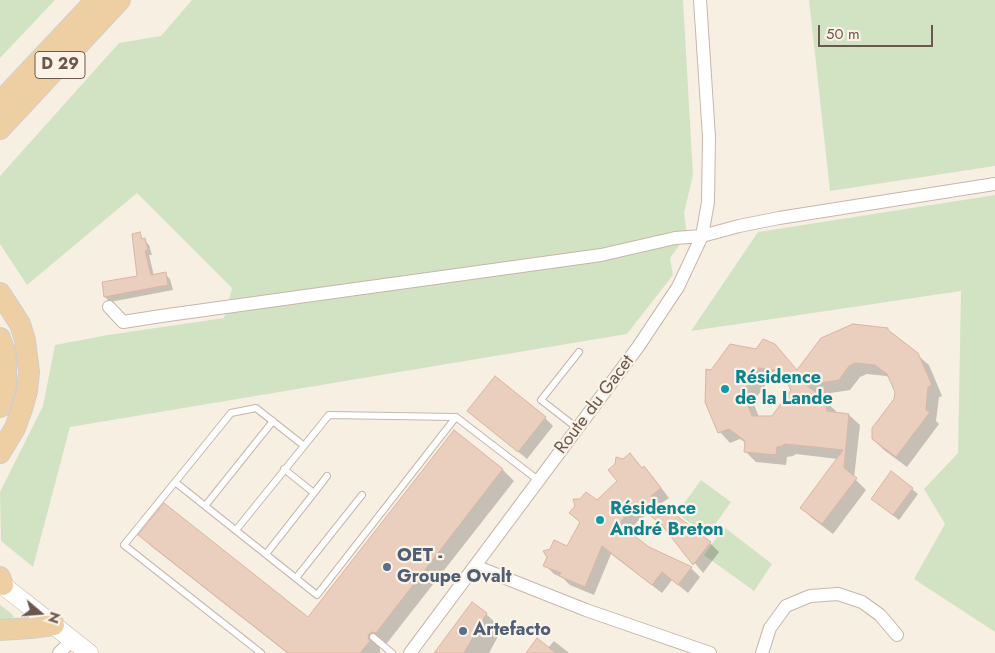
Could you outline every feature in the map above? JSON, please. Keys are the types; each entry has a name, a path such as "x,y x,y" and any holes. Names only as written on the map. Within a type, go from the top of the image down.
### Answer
{"main road":[{"name":"D 29","path":"0,102 96,0"},
{"name":"D 29","path":"0,129 120,0"},
{"path":"0,293 20,324 25,340 29,372 27,391 22,409 15,428 0,453"},
{"path":"0,338 5,352 6,368 6,385 0,407"},
{"path":"1,581 89,653"},
{"path":"0,630 54,625"}],"street":[{"name":"Route du Gacet","path":"410,653 638,347 678,287 702,236 708,202 709,137 700,0"},
{"path":"109,307 123,322 601,255 675,238 702,236 779,218 995,184"},
{"path":"475,566 586,610 710,653"},
{"path":"762,653 770,628 786,606 810,596 838,594 862,602 880,615 897,635"},
{"path":"59,653 72,640"}],"lane":[{"path":"577,428 541,400 579,352"},
{"path":"261,653 124,545 231,413 256,408 303,445"},
{"path":"236,530 284,468 329,415 456,417 538,480"},
{"path":"175,482 319,597 456,417"},
{"path":"205,506 273,421"},
{"path":"284,468 314,493"},
{"path":"266,554 327,476"},
{"path":"296,578 362,495"},
{"path":"373,637 392,653"}],"green space":[{"path":"0,0 55,0 0,58"},
{"path":"192,0 683,0 693,175 684,213 687,235 670,258 673,275 627,334 70,427 33,567 1,541 0,492 43,406 55,345 108,335 224,318 232,288 137,193 27,285 0,244 0,176 119,43 161,36"},
{"path":"809,0 995,0 995,166 830,191"},
{"path":"995,195 995,632 914,579 945,524 924,489 958,453 961,291 691,331 758,232"},
{"path":"701,480 731,502 707,536 677,513"},
{"path":"724,527 772,564 754,591 704,555"},
{"path":"0,605 14,617 9,620 0,621"}],"building":[{"path":"140,232 142,239 145,238 148,250 145,251 151,275 166,272 168,285 104,297 102,282 137,276 132,234"},
{"name":"Résidence de la Lande","path":"853,324 888,328 888,330 918,353 932,385 928,387 926,410 930,412 896,457 872,439 872,428 894,399 895,392 887,374 875,365 855,363 849,366 839,380 806,385 825,399 827,411 849,414 844,468 857,478 822,524 800,508 843,450 785,444 777,447 776,455 744,452 745,441 729,429 718,433 705,402 706,369 711,370 730,344 756,349 763,339 775,344 797,370 821,338","holes":["759,368 781,371 791,390 772,416 752,416 743,391"]},
{"path":"495,376 546,417 518,452 467,411"},
{"name":"OET - Groupe Ovalt","path":"454,430 503,469 376,633 372,632 369,634 368,638 370,641 360,653 288,653 138,535 164,503 308,617"},
{"path":"630,453 642,468 644,466 661,488 651,496 711,542 693,565 661,524 638,506 628,513 619,524 649,547 692,567 678,585 662,572 652,585 602,546 585,587 559,576 561,573 543,566 547,557 543,551 550,549 554,540 567,546 580,522 569,513 575,506 573,499 580,499 586,492 597,500 617,481 608,470 615,464 616,457 623,459"},
{"path":"891,471 913,488 893,515 871,499"},
{"name":"Artefacto","path":"472,602 487,613 464,653 434,653"},
{"path":"537,638 556,653 526,653"}],"place":[{"name":"Résidence de la Lande","path":"725,389"},
{"name":"Résidence André Breton","path":"600,520"},
{"name":"OET - Groupe Ovalt","path":"387,567"},
{"name":"Artefacto","path":"463,631"}]}
